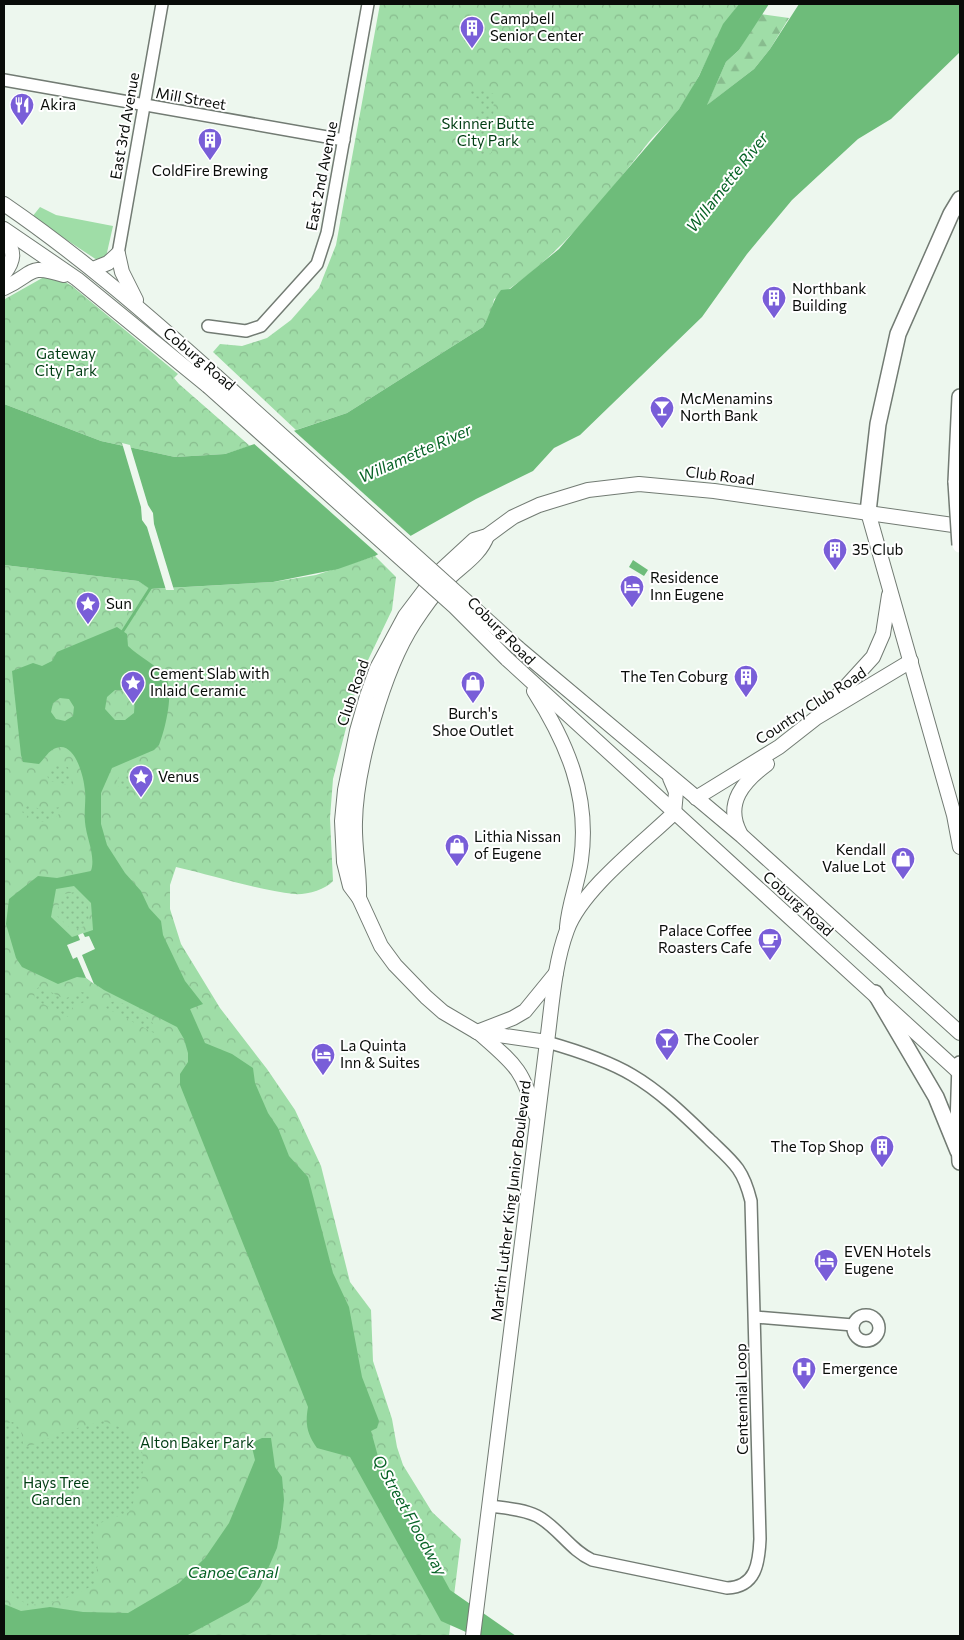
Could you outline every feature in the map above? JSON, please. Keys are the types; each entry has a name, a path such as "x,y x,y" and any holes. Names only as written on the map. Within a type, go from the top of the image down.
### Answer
{"highway":[{"path":"868,512 878,424 898,334 951,214 960,198"},
{"path":"960,397 956,482 960,545"},
{"path":"875,993 951,1124 959,1157"},
{"path":"951,1124 960,1069"}],"main road":[{"name":"Coburg Road","path":"4,204 45,232 142,309 212,381 455,608 526,679 576,721 775,906 960,1069"},
{"name":"Coburg Road","path":"4,229 77,279 212,381 518,648 742,836 960,1033"},
{"path":"4,238 12,251 13,258 4,274"},
{"path":"93,269 108,263 118,254 127,286 142,309"},
{"path":"4,288 28,273 40,269 47,269 77,279"},
{"name":"Club Road","path":"547,1042 477,1032 442,1012 395,965 370,925 359,898 350,886 344,862 342,821 350,759 367,696 389,645 419,596 436,575 474,540 487,536 513,518 539,505 588,490 639,484 714,491 868,512"},
{"path":"960,526 868,512 954,815 960,846"},
{"path":"816,718 874,657 883,634 890,590"},
{"name":"Country Club Road","path":"696,798 779,748 816,718 911,661"},
{"path":"526,679 557,729 572,761 581,800 583,829 581,860 569,906 567,928"},
{"path":"742,836 734,822 735,805 750,776 771,761 779,748"},
{"path":"666,773 676,790 677,800 674,813"},
{"name":"Martin Luther King Junior Boulevard","path":"473,1636 556,973 567,928 601,882 674,813"},
{"path":"538,1123 528,1089 518,1070 477,1032 513,1018 525,1011 556,973"}],"street":[{"name":"East 3rd Avenue","path":"118,254 162,4"},
{"name":"East 2nd Avenue","path":"208,326 246,332 261,326 317,264 327,233 368,4"},
{"name":"Mill Street","path":"4,80 344,140"},
{"name":"Centennial Loop","path":"490,1506 536,1515 546,1522 576,1552 592,1560 727,1588 746,1583 757,1569 760,1554 755,1317 751,1201 747,1184 737,1168 672,1104 646,1084 630,1074 574,1050 547,1042"},
{"path":"755,1317 853,1325"}],"green space":[{"name":"Skinner Butte City Park","path":"380,4 739,4 722,30 695,83 672,118 648,143 614,186 559,248 517,283 494,299 491,313 483,327 347,413 296,430 213,352 220,344 242,346 267,338 291,320 319,288 336,245"},
{"path":"760,14 789,18 770,49 754,69 706,106 726,62 739,50"},
{"path":"466,90 485,91 494,94 492,153 478,156 465,139 465,132 474,124 474,116 480,104 479,99 466,94"},
{"path":"40,207 56,215 113,226 106,257 97,260 32,217"},
{"name":"Gateway City Park","path":"44,277 60,279 72,286 178,374 174,378 179,384 250,446 225,454 175,457 101,441 4,404 5,299"},
{"name":"Alton Baker Park","path":"375,556 396,577 392,610 358,681 333,779 330,818 333,881 315,891 294,894 250,886 176,867 170,885 170,909 181,944 220,1008 267,1069 295,1110 321,1166 350,1282 371,1310 373,1361 392,1419 397,1447 403,1465 432,1512 461,1539 449,1636 4,1636 4,565 138,581 151,589 273,582 316,575"},
{"path":"56,764 68,767 72,781 70,785 49,781 47,775"},
{"path":"125,774 131,776 133,782 131,788 125,790 119,788 117,782 119,776"},
{"path":"28,805 43,810 60,807 63,810 52,821 37,822 22,812"},
{"path":"75,892 88,905 89,924 73,931 57,916 60,895"},
{"path":"39,987 45,989 44,992 47,994 49,991 64,999 81,992 87,993 90,999 72,1008 68,1017 34,999 35,990"},
{"path":"115,1001 127,1005 147,1017 152,1022 156,1034 106,1008 108,1003"},
{"name":"Hays Tree Garden","path":"103,1421 125,1430 135,1438 140,1447 143,1457 143,1468 134,1502 129,1512 95,1525 93,1531 99,1553 95,1584 69,1597 48,1603 29,1604 21,1601 13,1594 4,1580 4,1424 13,1422 18,1427 22,1436 23,1447 40,1443 56,1434"}],"water":[{"name":"Willamette River","path":"739,4 769,4 739,50 726,62 707,105 754,69 770,49 799,4 960,4 960,52 891,119 858,139 792,200 747,254 702,317 580,435 554,448 533,471 476,499 375,556 338,569 273,582 150,589 138,581 4,565 4,404 101,441 175,457 225,454 347,413 483,327 501,290 510,289 559,249 679,109 699,76 723,24"},
{"path":"633,560 648,570 644,576 629,567"},
{"path":"117,627 127,634 128,646 158,668 168,682 169,700 164,730 159,745 154,750 112,768 101,793 101,824 107,845 125,873 141,891 149,908 161,921 163,935 185,981 203,1004 190,1009 205,1043 232,1054 253,1068 255,1083 268,1113 278,1128 289,1156 308,1177 333,1273 349,1307 362,1377 379,1421 377,1428 371,1431 379,1460 450,1590 516,1636 475,1636 441,1621 350,1457 317,1448 314,1443 308,1429 308,1407 180,1085 180,1074 188,1062 188,1053 184,1039 177,1027 104,990 86,978 77,977 58,984 22,967 16,958 6,924 9,899 38,876 57,878 91,871 92,865 92,853 85,822 84,785 80,769 73,755 63,747 56,748 39,764 23,762 21,755 12,671 33,663 42,666 52,661 57,652","holes":["115,690 126,690 135,698 134,713 125,720 115,720 105,709 107,697","60,698 69,699 74,707 73,716 65,721 56,719 51,712 53,703","74,886 91,903 93,930 72,937 51,917 56,889"]},
{"name":"Canoe Canal","path":"262,1438 271,1438 275,1467 282,1477 284,1500 277,1548 260,1587 249,1602 186,1636 4,1636 4,1604 21,1611 50,1607 83,1612 128,1613 179,1583 205,1558 229,1523 255,1460 251,1443"}],"pier":[{"path":"292,429 413,538 380,556 252,442"},
{"path":"122,443 130,445 148,505 153,513 154,524 174,590 166,590 147,527 142,520 141,507"},
{"path":"83,933 85,937 89,936 95,949 82,955 94,984 86,978 77,957 73,959 67,945 80,940 78,935"}],"waterway":[{"path":"121,634 151,587"}],"place":[{"name":"Campbell Senior Center","path":"472,49"},
{"name":"Akira","path":"22,126"},
{"name":"ColdFire Brewing","path":"210,161"},
{"name":"Northbank Building","path":"774,319"},
{"name":"McMenamins North Bank","path":"662,429"},
{"name":"35 Club","path":"835,571"},
{"name":"Residence Inn Eugene","path":"632,608"},
{"name":"Sun","path":"88,625"},
{"name":"The Ten Coburg","path":"746,698"},
{"name":"Cement Slab with Inlaid Ceramic","path":"133,704"},
{"name":"Burch's Shoe Outlet","path":"473,704"},
{"name":"Venus","path":"141,798"},
{"name":"Lithia Nissan of Eugene","path":"457,867"},
{"name":"Kendall Value Lot","path":"903,880"},
{"name":"Palace Coffee Roasters Cafe","path":"770,961"},
{"name":"The Cooler","path":"667,1061"},
{"name":"La Quinta Inn & Suites","path":"323,1076"},
{"name":"The Top Shop","path":"882,1168"},
{"name":"EVEN Hotels Eugene","path":"826,1282"},
{"name":"Emergence","path":"804,1390"}],"water label":[{"name":"Q Street Floodway","path":"410,1515"}]}
